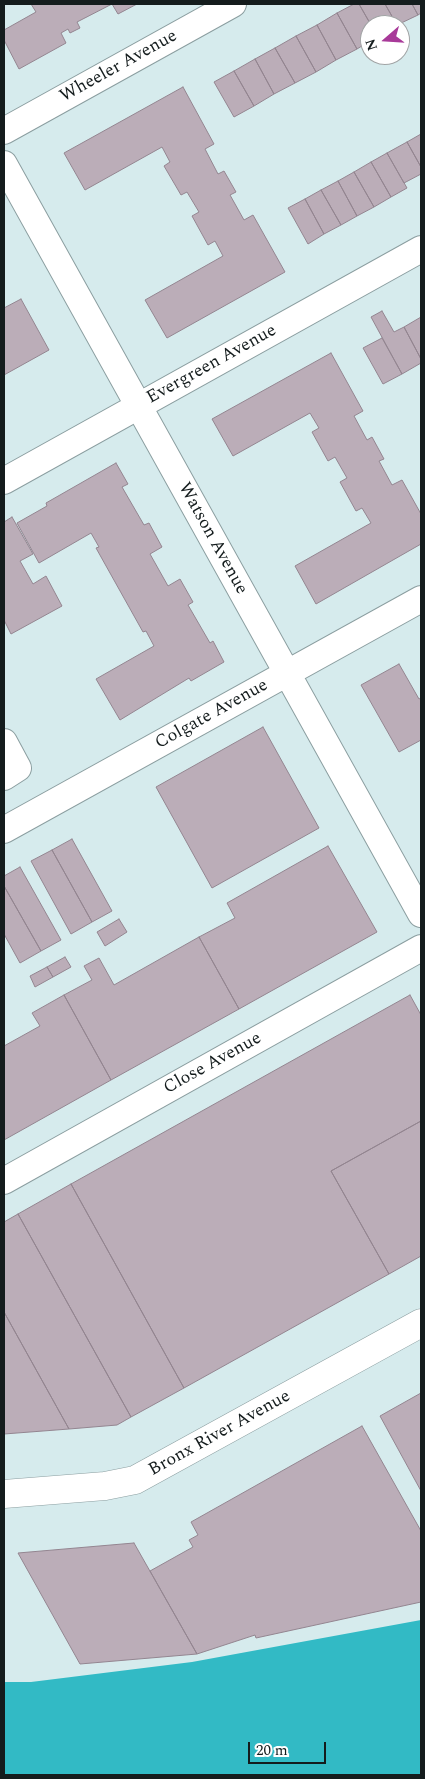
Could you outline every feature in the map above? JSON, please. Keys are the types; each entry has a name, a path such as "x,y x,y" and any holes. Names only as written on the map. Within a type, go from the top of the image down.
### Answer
{"main road":[{"name":"Bronx River Avenue","path":"4,1494 105,1486 135,1480 421,1323"}],"street":[{"name":"Wheeler Avenue","path":"4,131 233,4"},
{"name":"Watson Avenue","path":"4,164 421,914"},
{"name":"Evergreen Avenue","path":"4,481 421,250"},
{"name":"Colgate Avenue","path":"4,830 421,599"},
{"path":"4,742 18,768 4,777"},
{"name":"Close Avenue","path":"4,1181 421,948"}],"water":[{"path":"421,1620 421,1775 4,1775 4,1682 31,1682 192,1662"}],"building":[{"path":"31,4 112,4 77,22 80,28 70,33 68,29 61,33 66,43 19,69 4,40 4,30 36,12"},
{"path":"112,4 137,4 118,14"},
{"path":"354,4 359,4 365,15 360,15 360,47 357,49 337,13"},
{"path":"359,4 385,4 391,15 365,15"},
{"path":"385,4 412,4 418,15 410,19 410,15 391,15"},
{"path":"412,4 421,4 421,13 418,15"},
{"path":"337,13 357,49 336,60 317,25"},
{"path":"317,25 336,60 316,72 296,36"},
{"path":"296,36 316,72 295,83 275,48"},
{"path":"275,48 295,83 274,94 255,59"},
{"path":"255,59 274,94 254,106 234,71"},
{"path":"234,71 254,106 234,117 214,82"},
{"path":"183,87 214,144 205,149 218,174 224,171 236,192 230,195 244,220 253,215 285,272 167,338 145,300 223,256 215,241 208,245 192,216 199,212 187,192 181,195 164,166 170,162 162,147 85,190 64,153"},
{"path":"421,134 421,167 407,142"},
{"path":"407,142 421,167 421,174 404,183 387,153"},
{"path":"387,153 407,188 391,197 371,162"},
{"path":"371,162 391,197 374,207 354,172"},
{"path":"354,172 374,207 357,216 338,181"},
{"path":"338,181 357,216 341,225 321,190"},
{"path":"321,190 341,225 324,234 305,199"},
{"path":"305,199 324,234 308,244 288,208"},
{"path":"21,299 49,350 4,375 4,308"},
{"path":"382,311 394,332 404,327 421,359 421,363 402,374 371,317"},
{"path":"421,317 421,359 404,327"},
{"path":"382,338 402,374 383,384 363,348"},
{"path":"331,353 363,411 354,416 367,440 372,437 384,459 379,461 392,485 402,480 421,514 421,544 316,604 295,566 371,523 362,508 356,511 340,482 347,478 335,457 328,461 312,432 319,428 310,413 233,456 212,419"},
{"path":"116,463 128,484 122,487 144,525 149,523 162,547 150,554 168,586 180,579 193,602 188,605 210,643 213,641 224,662 191,681 189,678 120,720 96,679 154,646 146,631 143,632 96,548 99,547 91,533 39,563 17,523 47,506 46,503"},
{"path":"12,517 33,554 20,561 33,584 46,576 62,606 11,634 4,620 4,522"},
{"path":"399,664 419,699 421,698 421,740 399,752 361,685"},
{"path":"263,727 319,828 212,888 156,787"},
{"path":"72,839 112,911 92,922 52,850"},
{"path":"328,846 377,932 239,1009 199,937 235,918 227,903"},
{"path":"52,850 92,922 71,934 31,861"},
{"path":"20,867 61,940 41,951 4,886 4,876"},
{"path":"4,886 41,951 20,963 4,934"},
{"path":"119,919 127,932 105,946 97,932"},
{"path":"199,937 239,1009 111,1080 64,995 92,980 84,966 99,958 114,985"},
{"path":"65,957 71,967 53,977 47,967"},
{"path":"47,967 53,977 35,987 30,976"},
{"path":"64,995 111,1080 4,1140 4,1046 40,1026 32,1013"},
{"path":"410,995 421,1015 421,1121 331,1171 389,1274 184,1388 71,1184"},
{"path":"421,1121 421,1256 389,1274 331,1171"},
{"path":"71,1184 184,1388 131,1417 18,1214"},
{"path":"18,1214 131,1417 117,1425 69,1429 4,1312 4,1222"},
{"path":"4,1312 69,1429 4,1434"},
{"path":"421,1393 421,1491 380,1416"},
{"path":"362,1426 421,1531 421,1602 256,1638 255,1635 197,1654 150,1571 193,1547 189,1540 198,1535 191,1522"},
{"path":"134,1543 197,1654 80,1664 18,1553"}]}
